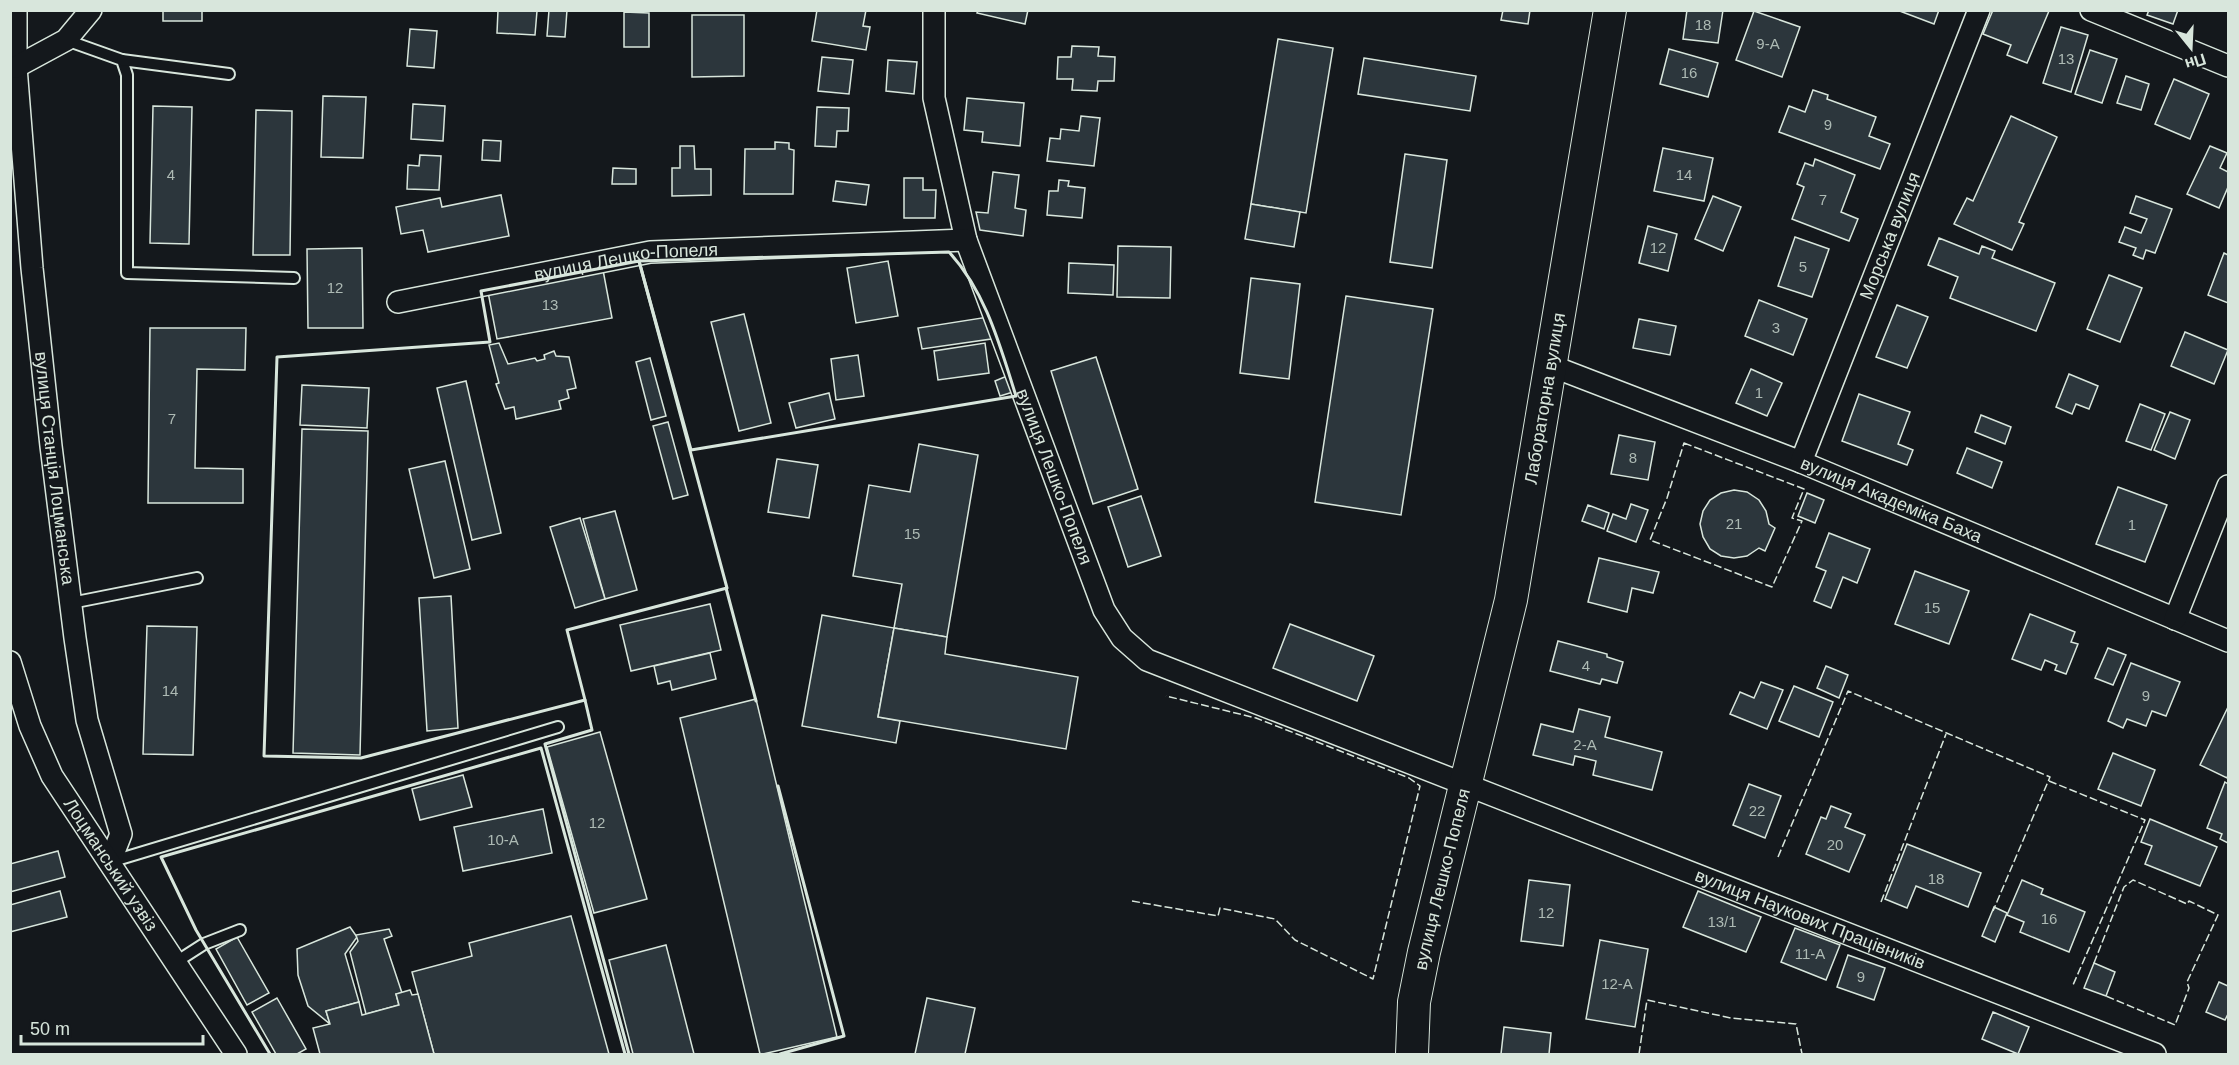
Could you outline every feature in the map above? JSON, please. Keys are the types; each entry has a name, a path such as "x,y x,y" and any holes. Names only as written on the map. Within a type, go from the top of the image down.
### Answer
{"main road":[{"name":"Лабораторна вулиця","path":"1465,784 1511,600 1610,10"},
{"name":"вулиця Лешко-Попеля","path":"1412,1054 1414,1002 1465,784"}],"street":[{"name":"вулиця Станція Лоцманська","path":"16,10 16,67 32,268 71,603 87,720 121,834 110,862"},
{"path":"16,67 66,40 91,10"},
{"path":"934,10 934,98 966,240"},
{"name":"Морська вулиця","path":"1801,462 1979,10"},
{"path":"2091,10 2229,66"},
{"name":"вулиця Лешко-Попеля","path":"398,302 650,252 966,240 1104,610 1122,638 1147,660 1168,669 1465,784"},
{"name":"вулиця Академіка Баха","path":"1549,365 1801,462 2229,641"},
{"path":"2175,619 2229,486"},
{"name":"Лоцманський узвіз","path":"10,662 30,726 52,776 236,1054"},
{"name":"вулиця Наукових Працівників","path":"1465,784 2155,1054"}],"lane":[{"path":"66,40 122,60 229,74"},
{"path":"122,60 127,75 128,273 294,278"},
{"path":"71,603 198,578"},
{"path":"110,862 558,727"},
{"path":"176,962 204,944 240,930"}],"building":[{"path":"163,10 202,10 202,21 163,21"},
{"path":"498,10 537,11 535,35 497,33"},
{"path":"549,10 567,10 565,37 547,36"},
{"path":"817,10 866,10 863,26 870,27 866,50 812,41"},
{"path":"978,10 1028,10 1025,24 977,13"},
{"path":"1503,10 1530,10 1528,24 1501,20"},
{"path":"1687,10 1723,10 1718,43 1683,39"},
{"path":"1897,10 1939,10 1934,24"},
{"path":"1993,10 2049,11 2027,63 2007,55 2011,45 1983,34"},
{"path":"2149,10 2178,10 2173,24 2147,15"},
{"path":"1754,11 1800,27 1782,77 1736,60"},
{"path":"624,12 649,13 649,47 624,47"},
{"path":"692,15 744,15 744,76 692,77"},
{"path":"2061,27 2088,35 2071,92 2043,83"},
{"path":"410,29 437,31 434,68 407,66"},
{"path":"1278,39 1333,48 1306,213 1251,204"},
{"path":"1072,46 1099,47 1098,56 1115,57 1114,81 1098,81 1097,91 1072,90 1073,79 1057,79 1058,57 1071,57"},
{"path":"1669,49 1718,63 1708,97 1660,84"},
{"path":"2090,50 2117,59 2102,103 2075,94"},
{"path":"822,57 853,60 849,94 818,91"},
{"path":"1364,58 1476,76 1470,111 1358,94"},
{"path":"888,60 917,62 914,94 886,91"},
{"path":"2126,76 2149,84 2141,110 2117,103"},
{"path":"2174,79 2209,94 2190,139 2155,124"},
{"path":"1813,90 1828,95 1827,99 1876,117 1869,136 1890,144 1880,169 1779,132 1789,106 1805,112"},
{"path":"323,96 366,97 363,158 321,157"},
{"path":"967,98 1024,103 1020,146 982,142 983,132 964,130"},
{"path":"413,104 445,106 443,141 411,139"},
{"path":"153,106 192,107 189,244 150,243"},
{"path":"817,107 849,108 848,131 837,131 836,147 815,146"},
{"path":"256,110 292,111 290,255 253,255"},
{"path":"1081,116 1100,118 1094,166 1047,161 1050,138 1060,139 1061,129 1079,131"},
{"path":"2011,116 2057,137 2019,222 2024,224 2012,250 1954,224 1967,198 1973,201"},
{"path":"483,140 501,141 500,161 482,160"},
{"path":"775,142 789,143 789,149 794,150 793,194 744,194 745,149 775,149"},
{"path":"680,146 694,146 695,169 711,169 711,195 672,196 672,168 680,168"},
{"path":"2210,146 2227,153 2220,168 2228,172 2228,187 2219,208 2187,194"},
{"path":"1663,148 1713,158 1704,201 1654,191"},
{"path":"1405,154 1447,160 1432,268 1390,262"},
{"path":"420,155 441,156 439,190 407,189 408,165 419,166"},
{"path":"1815,159 1855,175 1841,212 1858,219 1849,241 1792,219 1804,187 1797,184 1805,163 1813,166"},
{"path":"613,168 636,169 636,184 612,184"},
{"path":"993,172 1019,175 1015,208 1026,210 1023,236 980,230 976,212 988,213"},
{"path":"904,178 923,178 923,190 936,190 935,218 904,218"},
{"path":"1059,180 1069,181 1068,186 1085,188 1082,218 1047,215 1049,191 1058,191"},
{"path":"836,181 869,185 866,205 833,201"},
{"path":"501,195 509,236 428,252 423,230 401,234 396,207 440,198 442,207"},
{"path":"1713,196 1741,207 1723,251 1695,239"},
{"path":"2136,196 2172,209 2155,253 2146,250 2143,259 2133,255 2136,248 2119,242 2125,227 2141,233 2147,219 2130,213"},
{"path":"1251,204 1300,212 1294,247 1245,239"},
{"path":"1648,226 1677,234 1668,271 1639,263"},
{"path":"1795,237 1829,249 1812,297 1778,286"},
{"path":"1939,238 1979,254 1982,246 1995,251 1992,258 2055,283 2036,331 1950,298 1958,277 1928,265"},
{"path":"1118,246 1171,247 1170,298 1117,297"},
{"path":"362,248 363,328 308,328 307,249"},
{"path":"2224,253 2228,255 2228,303 2208,295"},
{"path":"888,261 898,316 856,323 847,268"},
{"path":"1069,263 1114,265 1113,295 1068,293"},
{"path":"603,270 612,318 497,339 488,292"},
{"path":"2109,275 2142,288 2120,342 2087,329"},
{"path":"1251,278 1300,284 1289,379 1240,373"},
{"path":"1346,296 1433,309 1401,515 1315,502"},
{"path":"1759,300 1807,319 1793,355 1745,336"},
{"path":"1897,305 1928,317 1907,368 1876,357"},
{"path":"744,314 771,423 739,431 711,322"},
{"path":"988,317 991,339 922,349 918,328"},
{"path":"1639,319 1676,326 1670,355 1633,348"},
{"path":"150,328 246,328 245,370 197,369 195,468 243,469 243,503 148,503"},
{"path":"2185,332 2228,350 2214,384 2171,366"},
{"path":"499,343 508,364 535,358 537,361 545,359 544,355 554,351 556,356 569,357 576,388 567,390 569,398 559,401 561,409 516,419 514,407 505,409 496,384 499,383 489,345"},
{"path":"985,343 989,373 938,380 934,351"},
{"path":"858,355 864,396 836,400 831,359"},
{"path":"1096,357 1138,489 1093,504 1051,371"},
{"path":"650,358 666,416 651,420 636,362"},
{"path":"1751,369 1782,383 1767,416 1736,403"},
{"path":"2069,374 2098,386 2089,409 2076,404 2072,414 2056,407"},
{"path":"1007,376 1013,392 1000,396 995,381"},
{"path":"466,381 501,533 472,540 437,388"},
{"path":"302,385 369,388 367,428 300,425"},
{"path":"829,393 835,419 796,428 789,403"},
{"path":"1859,394 1910,412 1898,444 1913,450 1907,465 1842,441"},
{"path":"2140,404 2165,414 2151,450 2126,441"},
{"path":"2170,412 2190,420 2175,459 2154,450"},
{"path":"1981,415 2011,427 2005,444 1975,432"},
{"path":"668,422 688,495 673,499 653,426"},
{"path":"302,429 368,431 360,755 293,753"},
{"path":"1619,435 1655,442 1648,480 1611,474"},
{"path":"919,444 978,455 947,637 894,628 902,584 853,576 869,485 910,492"},
{"path":"1967,448 2002,462 1992,488 1957,473"},
{"path":"777,459 818,465 809,518 768,512"},
{"path":"445,461 470,569 434,578 409,469"},
{"path":"2118,487 2167,505 2145,562 2096,544"},
{"path":"1734,490 1747,492 1759,500 1766,511 1769,524 1775,528 1765,551 1759,548 1747,556 1734,558 1721,556 1710,549 1703,537 1700,524 1703,511 1710,500 1721,493"},
{"path":"1807,493 1824,500 1815,523 1798,516"},
{"path":"1141,496 1161,556 1128,567 1108,507"},
{"path":"1631,504 1648,510 1636,542 1607,531 1613,514 1626,519"},
{"path":"1588,505 1609,513 1604,529 1582,521"},
{"path":"615,511 637,590 605,599 583,519"},
{"path":"580,518 605,599 575,608 550,527"},
{"path":"1829,533 1870,549 1857,583 1843,577 1831,608 1814,601 1826,571 1816,567"},
{"path":"1599,558 1659,572 1653,593 1632,588 1627,612 1588,602"},
{"path":"1915,571 1969,591 1949,644 1895,624"},
{"path":"451,596 458,728 427,731 419,598"},
{"path":"710,604 721,650 631,671 620,625"},
{"path":"2030,614 2075,632 2071,642 2078,644 2066,674 2055,670 2057,665 2045,660 2041,670 2012,659"},
{"path":"822,615 894,628 878,717 900,721 896,743 802,726"},
{"path":"1290,624 1374,656 1357,701 1273,668"},
{"path":"147,626 197,627 193,755 143,754"},
{"path":"894,628 947,637 945,654 1078,677 1066,749 878,717"},
{"path":"1558,641 1607,654 1607,657 1623,662 1617,683 1602,679 1600,684 1550,671"},
{"path":"2108,648 2126,655 2113,685 2095,678"},
{"path":"710,653 716,679 672,690 670,681 658,684 654,666"},
{"path":"2131,663 2180,682 2166,716 2152,711 2146,726 2127,719 2123,728 2108,721"},
{"path":"1826,666 1848,675 1839,698 1817,688"},
{"path":"1761,682 1783,690 1767,729 1730,714 1740,692 1754,698"},
{"path":"1794,686 1833,702 1819,737 1779,721"},
{"path":"756,699 837,1037 763,1054 760,1054 680,718"},
{"path":"2228,707 2228,775 2227,778 2200,765"},
{"path":"1579,709 1610,717 1605,737 1662,752 1652,790 1593,775 1596,761 1575,756 1573,765 1533,755 1541,724 1573,732"},
{"path":"600,732 647,899 594,913 547,747"},
{"path":"2113,753 2155,770 2141,806 2098,789"},
{"path":"463,775 472,807 420,820 412,789"},
{"path":"2225,782 2228,784 2228,843 2220,839 2222,834 2207,828"},
{"path":"1749,784 1781,796 1765,838 1733,825"},
{"path":"1831,806 1851,814 1845,827 1865,835 1849,872 1806,854 1821,817 1826,819"},
{"path":"543,809 552,853 463,871 454,827"},
{"path":"2150,819 2217,847 2200,886 2145,864 2152,846 2141,842"},
{"path":"1907,844 1981,873 1968,907 1916,886 1907,908 1885,899"},
{"path":"58,851 65,877 10,892 10,864"},
{"path":"1529,880 1570,885 1563,946 1521,941"},
{"path":"2022,880 2043,889 2041,894 2085,912 2069,952 2020,932 2024,922 2007,915"},
{"path":"60,891 67,917 10,932 10,905"},
{"path":"1698,891 1761,917 1746,952 1683,927"},
{"path":"1994,907 2007,913 1995,942 1982,936"},
{"path":"571,916 609,1054 434,1054 412,972 472,956 469,943"},
{"path":"350,927 357,937 345,954 359,1002 326,1011 330,1024 308,1006 298,975 297,949"},
{"path":"1795,928 1840,945 1826,980 1781,962"},
{"path":"389,929 392,936 384,939 402,993 396,994 399,1005 366,1014 350,952 358,941 356,935"},
{"path":"237,937 269,993 247,1005 216,949"},
{"path":"1600,940 1648,949 1635,1027 1586,1019"},
{"path":"666,945 694,1054 633,1054 609,960"},
{"path":"1848,955 1885,968 1874,1000 1837,987"},
{"path":"2094,963 2115,972 2106,996 2084,988"},
{"path":"2219,982 2228,986 2228,1014 2225,1020 2206,1012"},
{"path":"410,990 412,995 418,994 434,1054 320,1054 313,1028 330,1024 326,1011 359,1002 362,1015 366,1014 399,1005 396,994"},
{"path":"277,998 306,1049 297,1054 276,1054 252,1012"},
{"path":"927,998 975,1008 965,1054 915,1054"},
{"path":"1993,1012 2029,1027 2018,1054 1982,1039"},
{"path":"1504,1027 1551,1033 1549,1054 1501,1054"}],"fence":[{"path":"1684,443 1804,489 1792,518 1802,521 1772,587 1650,540 1667,498 1684,443"},
{"path":"1778,857 1848,691 2050,777 1993,911"},
{"path":"1132,901 1218,916 1220,908 1275,919 1295,940 1373,979 1420,786 1409,778 1256,718 1166,696"},
{"path":"1881,902 1946,734"},
{"path":"2049,781 2145,820 2073,985"},
{"path":"2094,963 2124,887 2133,880 2187,904 2189,901 2218,915 2187,982 2189,988 2175,1025 2106,996"},
{"path":"1639,1054 1647,1000 1731,1018 1796,1024 1802,1054"}],"wall":[{"path":"949,252 973,284 982,302 998,339 1016,396 691,450 639,261 949,252"},
{"path":"639,261 727,588 567,630 585,700 361,758 264,756 277,357 490,342 481,291 639,261"},
{"path":"726,588 756,701"},
{"path":"585,700 592,730 545,744 629,1054"},
{"path":"270,1054 196,930 161,857 541,748 625,1054"},
{"path":"778,786 844,1036 780,1054"}]}
